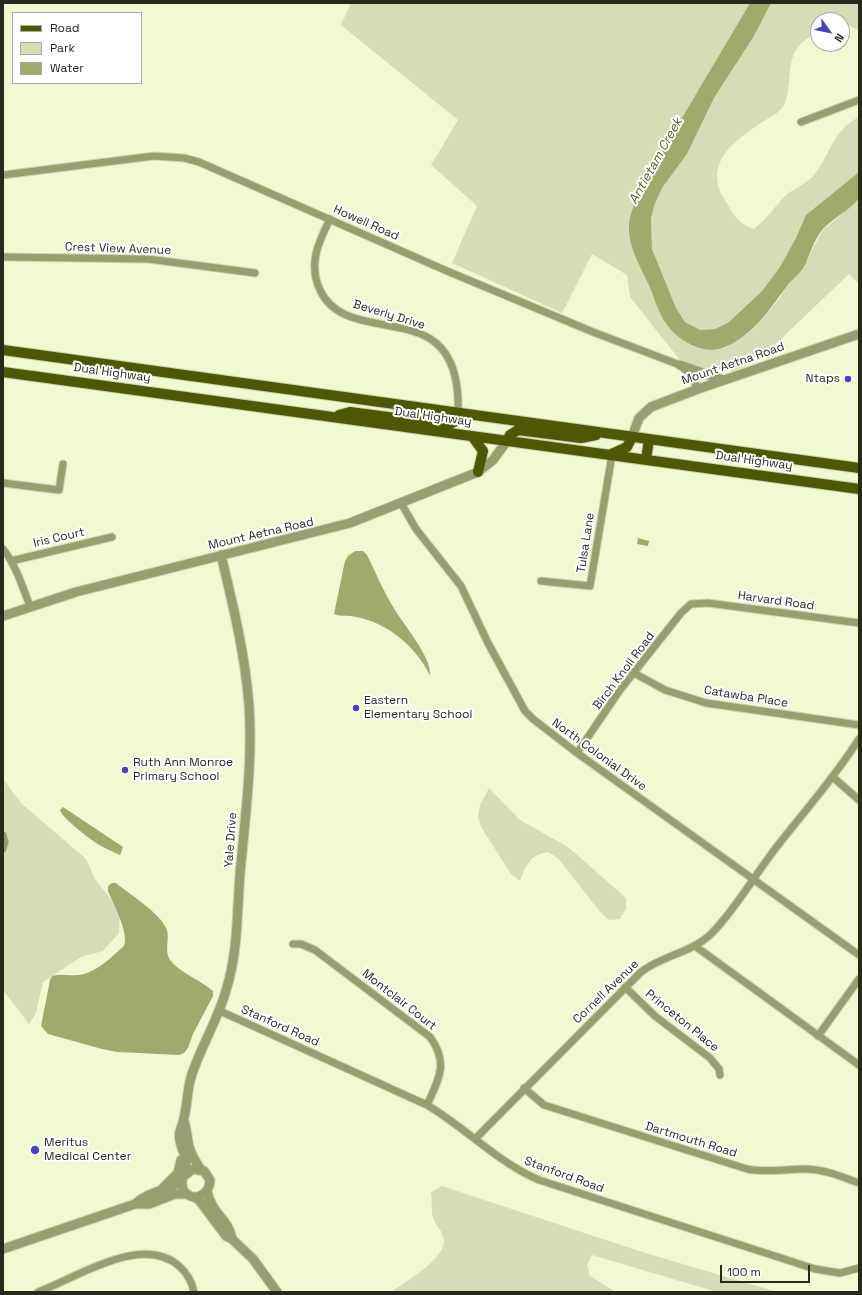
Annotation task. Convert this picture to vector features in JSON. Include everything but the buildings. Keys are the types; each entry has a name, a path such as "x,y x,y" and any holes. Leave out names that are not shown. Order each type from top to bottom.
{"main road":[{"name":"Dual Highway","path":"3,350 859,468"},
{"name":"Dual Highway","path":"3,372 859,489"},
{"path":"334,417 350,412 448,425 454,422 458,413"},
{"path":"506,441 510,435 518,430 581,438 606,433"},
{"path":"472,436 482,451 478,472"},
{"path":"611,455 627,447 632,437"},
{"path":"646,460 649,439"}],"street":[{"path":"801,122 859,100"},
{"name":"Howell Road","path":"3,175 129,158 170,156 184,158 214,167 447,271 552,315 680,365 691,375 698,389"},
{"name":"Beverly Drive","path":"330,219 318,245 314,263 317,283 327,300 345,314 355,318 408,330 434,342 447,356 452,367 458,396 458,413"},
{"name":"Crest View Avenue","path":"3,257 148,258 255,273"},
{"name":"Mount Aetna Road","path":"632,437 639,418 651,407 723,380 859,334"},
{"path":"680,365 723,380"},
{"name":"Mount Aetna Road","path":"3,616 30,606 84,590 221,555 321,532 402,503 478,472 493,460 506,441"},
{"name":"Tulsa Lane","path":"541,580 590,586 611,455"},
{"path":"3,483 59,490 63,464"},
{"name":"North Colonial Drive","path":"402,503 416,529 461,586 488,643 525,711 536,722 859,955"},
{"name":"Iris Court","path":"8,559 112,538"},
{"path":"3,549 30,606"},
{"name":"Yale Drive","path":"221,555 244,655 249,732 249,764 235,944 228,986 220,1011 192,1074 187,1089 184,1121 179,1130 182,1151 186,1160 183,1188 190,1195 199,1200 226,1236 232,1239 253,1259 277,1292"},
{"name":"Harvard Road","path":"691,604 708,603 859,623"},
{"name":"Birch Knoll Road","path":"577,753 620,690 681,613 691,604"},
{"name":"Catawba Place","path":"634,673 665,690 706,703 859,725"},
{"name":"Cornell Avenue","path":"475,1139 625,987 651,964 695,946 712,933 753,878 834,778 859,739"},
{"path":"834,778 859,800"},
{"path":"3,835 6,842 3,850"},
{"name":"Montclair Court","path":"293,944 301,944 315,950 430,1037 439,1052 441,1072 427,1105"},
{"path":"695,946 859,1065"},
{"path":"818,1036 859,979"},
{"name":"Princeton Place","path":"625,987 655,1016 710,1058 719,1069 720,1075"},
{"name":"Stanford Road","path":"220,1011 427,1105 458,1125 508,1165 524,1174 556,1186 815,1269 840,1274 859,1268"},
{"name":"Dartmouth Road","path":"524,1088 544,1105 747,1169 772,1172 806,1169 818,1170 859,1182"},
{"name":"Yale Drive","path":"184,1121 188,1131 189,1146 193,1158 210,1180 207,1191 211,1206 231,1231 232,1239"},
{"path":"135,1204 143,1197 161,1189 178,1173 182,1151"},
{"path":"161,1189 167,1190 193,1169 201,1170"},
{"path":"3,1249 135,1204 149,1204 175,1194 201,1196 207,1191"},
{"path":"38,1292 80,1272 142,1253 166,1256 174,1261 190,1278 194,1292"}],"green space":[{"path":"351,3 750,3 651,170 630,239 666,324 681,338 700,348 711,350 736,341 752,330 776,303 804,266 822,231 859,199 859,284 849,274 764,355 754,362 733,371 700,367 679,359 630,297 627,275 592,254 562,313 452,263 477,206 431,165 458,120 341,25"},
{"path":"771,3 859,3 859,31 850,26 850,12 810,12 810,37 796,49 793,56 786,101 783,107 775,115 761,123 738,140 723,156 717,176 719,188 734,214 748,227 754,229 786,195 808,181 814,175 837,136 843,129 859,117 859,172 806,215 797,238 780,267 762,291 729,322 715,329 700,330 685,322 676,308 652,249 651,219 654,206 662,188 687,154 714,98 754,36"},
{"path":"3,779 21,803 86,859 95,879 120,911 119,933 103,951 81,957 43,982 36,1013 29,1024 3,990"},
{"path":"489,788 520,820 568,847 626,898 626,909 620,919 609,920 600,912 558,858 548,852 542,853 533,858 524,870 520,881 511,874 481,827 478,816 480,805"},
{"path":"442,1186 639,1251 777,1292 717,1292 592,1255 587,1265 590,1276 616,1292 391,1292 424,1269 439,1254 443,1246 443,1236 433,1217 431,1192"}],"water":[{"name":"Antietam Creek","path":"750,3 771,3 754,36 714,98 687,154 662,188 654,206 651,219 652,249 676,308 685,322 700,330 715,329 729,322 762,291 780,267 796,238 806,215 859,172 859,199 822,230 814,243 803,268 789,283 759,322 733,343 715,350 699,348 684,341 667,325 632,248 629,226 631,213 637,197 651,170"},
{"path":"638,538 649,541 648,546 637,544"},
{"path":"355,551 363,551 367,555 391,603 427,660 430,675 417,655 408,645 390,630 368,620 353,616 334,614 345,561 348,556"},
{"path":"63,807 123,847 120,855 99,845 78,830 60,810"},
{"path":"112,883 116,883 144,904 163,922 168,936 167,949 171,961 179,969 213,991 213,996 193,1034 188,1048 184,1053 179,1055 117,1052 48,1034 41,1026 52,976 77,975 91,972 124,946 125,940 123,927 108,891 108,886"}],"place":[{"name":"Ntaps","path":"848,379"},
{"name":"Eastern Elementary School","path":"356,708"},
{"name":"Ruth Ann Monroe Primary School","path":"125,770"},
{"name":"Meritus Medical Center","path":"35,1150"}]}
